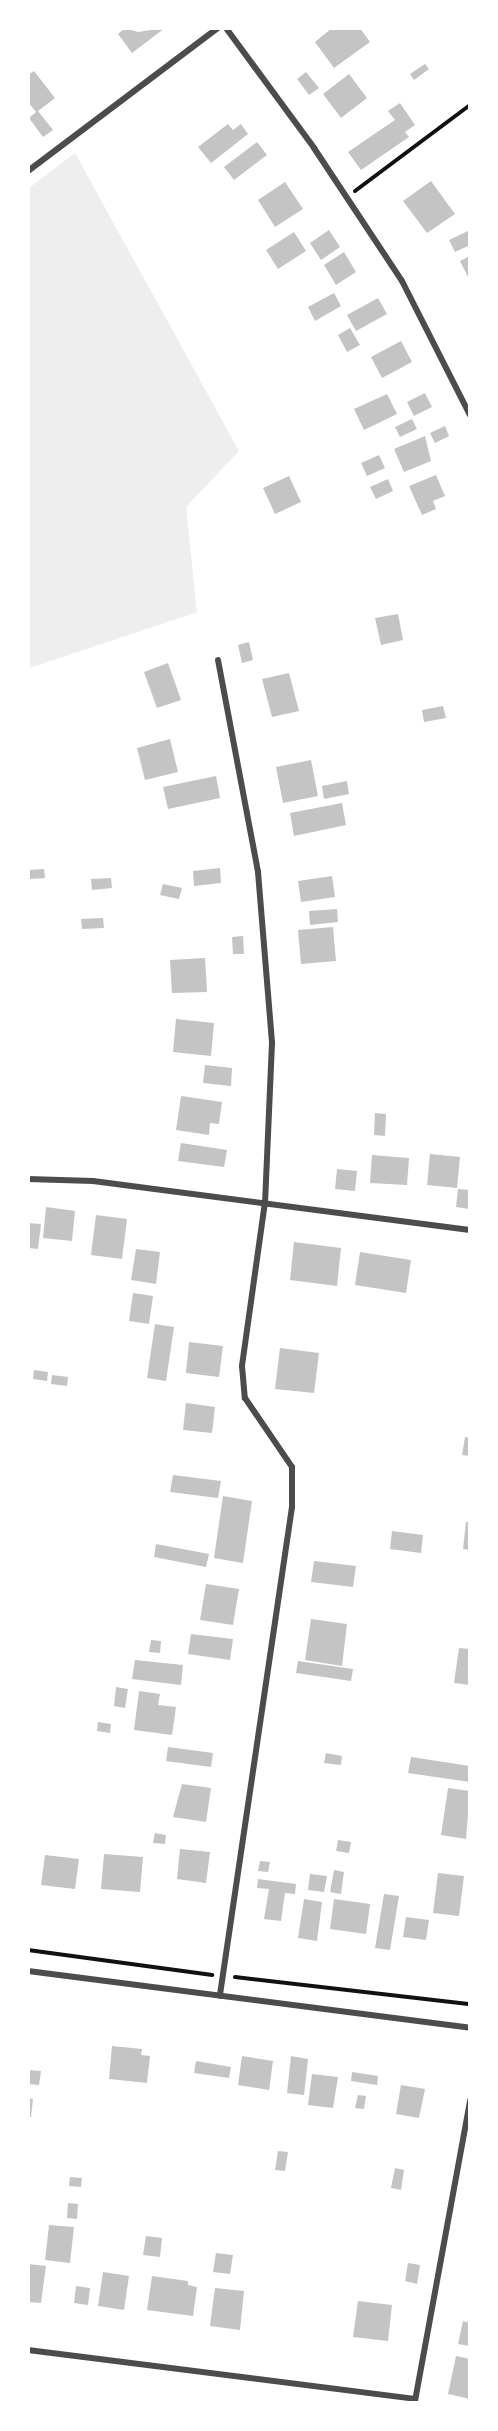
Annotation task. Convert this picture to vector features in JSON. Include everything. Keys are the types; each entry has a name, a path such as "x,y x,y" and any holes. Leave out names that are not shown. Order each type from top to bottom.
{"street":[{"path":"28,171 218,28"},
{"path":"226,28 346,197 402,281 470,415"},
{"path":"218,660 259,883 272,1043 265,1202 242,1366 245,1398 292,1467 292,1507 220,1996"},
{"path":"28,1179 93,1181 470,1230"},
{"path":"28,1971 470,2028"},
{"path":"28,2350 415,2401 470,2100"}],"path":[{"path":"346,197 470,105"},
{"path":"28,1950 222,1976 470,2004"}],"shaded area":[{"path":"75,153 239,451 186,507 197,612 29,668 29,188"}],"building":[{"path":"125,28 138,32 165,28 132,53 118,34"},
{"path":"332,28 360,28 370,42 334,68 315,42"},
{"path":"425,64 429,69 414,80 410,74"},
{"path":"34,71 55,98 38,111 53,130 43,137 29,118 36,112 28,102 28,75"},
{"path":"306,72 319,88 309,95 297,79"},
{"path":"349,74 367,98 341,118 323,94"},
{"path":"400,103 415,125 405,132 409,137 361,170 348,152 395,120 388,111"},
{"path":"228,124 233,130 241,124 248,134 211,163 198,147"},
{"path":"257,142 267,155 234,180 224,167"},
{"path":"431,181 455,214 427,233 403,201"},
{"path":"285,182 303,209 275,227 258,200"},
{"path":"329,230 340,247 321,260 310,243"},
{"path":"470,230 470,245 455,252 449,240"},
{"path":"294,232 306,251 278,269 266,250"},
{"path":"344,252 356,272 336,285 324,265"},
{"path":"470,256 470,281 460,261"},
{"path":"334,293 341,306 315,321 308,307"},
{"path":"378,298 387,314 356,331 347,315"},
{"path":"350,328 360,345 347,352 338,335"},
{"path":"401,341 412,362 382,378 371,357"},
{"path":"425,393 432,407 414,416 407,402"},
{"path":"387,394 397,414 364,430 354,409"},
{"path":"412,419 417,429 400,437 395,427"},
{"path":"445,426 449,436 435,443 430,433"},
{"path":"425,436 431,461 404,472 394,449"},
{"path":"379,455 385,468 367,476 361,463"},
{"path":"436,475 445,496 433,501 436,509 422,515 409,486"},
{"path":"289,476 301,502 275,514 263,488"},
{"path":"388,479 393,491 376,499 370,487"},
{"path":"398,614 403,640 381,645 375,618"},
{"path":"249,642 253,660 242,663 238,645"},
{"path":"168,663 181,700 157,708 144,672"},
{"path":"289,673 299,711 272,717 262,679"},
{"path":"443,706 446,718 424,722 422,710"},
{"path":"170,739 178,772 145,780 137,748"},
{"path":"311,760 318,796 283,803 276,767"},
{"path":"216,776 220,798 168,809 163,787"},
{"path":"347,781 349,794 324,799 322,786"},
{"path":"342,803 346,825 294,836 290,813"},
{"path":"220,868 221,883 194,886 193,871"},
{"path":"44,869 45,878 30,879 29,870"},
{"path":"332,876 335,897 301,902 298,881"},
{"path":"111,878 112,888 92,890 91,879"},
{"path":"163,884 182,888 179,899 160,895"},
{"path":"337,909 338,922 310,925 309,911"},
{"path":"103,918 104,928 82,929 81,919"},
{"path":"333,927 336,961 301,964 298,930"},
{"path":"243,936 244,954 233,954 232,937"},
{"path":"205,958 207,992 172,993 170,960"},
{"path":"176,1019 214,1023 211,1056 173,1052"},
{"path":"205,1065 232,1068 231,1086 203,1083"},
{"path":"181,1096 222,1102 219,1124 210,1123 209,1135 176,1130"},
{"path":"375,1113 386,1114 385,1136 374,1135"},
{"path":"181,1143 227,1150 224,1167 178,1161"},
{"path":"430,1154 460,1157 457,1188 427,1185"},
{"path":"372,1155 409,1158 407,1185 370,1183"},
{"path":"337,1169 357,1171 355,1191 335,1189"},
{"path":"458,1189 470,1190 469,1209 456,1207"},
{"path":"46,1207 75,1211 72,1241 43,1238"},
{"path":"96,1215 127,1219 122,1259 91,1255"},
{"path":"28,1223 41,1224 38,1249 28,1248"},
{"path":"294,1242 341,1248 337,1286 290,1280"},
{"path":"136,1249 160,1252 156,1284 131,1280"},
{"path":"360,1252 411,1260 406,1293 355,1285"},
{"path":"133,1293 153,1296 149,1324 129,1321"},
{"path":"155,1324 174,1327 166,1381 147,1378"},
{"path":"189,1342 223,1346 219,1377 186,1373"},
{"path":"280,1348 319,1353 314,1393 275,1389"},
{"path":"34,1370 48,1372 47,1381 33,1379"},
{"path":"52,1375 68,1377 67,1386 51,1384"},
{"path":"186,1403 215,1407 212,1433 183,1430"},
{"path":"465,1437 470,1438 470,1456 462,1455"},
{"path":"173,1475 221,1481 218,1498 170,1492"},
{"path":"223,1496 252,1501 243,1563 214,1558"},
{"path":"466,1522 470,1522 470,1550 463,1549"},
{"path":"392,1531 423,1535 421,1553 390,1549"},
{"path":"156,1544 209,1554 206,1567 154,1557"},
{"path":"314,1561 356,1566 353,1587 311,1582"},
{"path":"206,1584 239,1589 233,1625 200,1620"},
{"path":"311,1619 347,1624 342,1666 305,1660"},
{"path":"191,1634 233,1639 230,1660 188,1654"},
{"path":"151,1640 161,1641 160,1653 149,1652"},
{"path":"459,1648 470,1649 470,1685 454,1683"},
{"path":"135,1660 183,1665 181,1685 132,1679"},
{"path":"298,1661 353,1669 351,1681 296,1673"},
{"path":"116,1687 128,1689 125,1708 114,1706"},
{"path":"139,1691 160,1694 158,1705 176,1707 172,1735 134,1730"},
{"path":"98,1722 111,1724 110,1733 97,1731"},
{"path":"168,1747 213,1753 211,1767 166,1761"},
{"path":"326,1753 342,1756 341,1765 324,1763"},
{"path":"411,1757 470,1766 470,1782 408,1773"},
{"path":"182,1784 211,1788 206,1822 173,1817"},
{"path":"448,1788 470,1791 466,1839 441,1835"},
{"path":"155,1833 166,1835 165,1844 153,1843"},
{"path":"338,1840 351,1842 349,1853 336,1851"},
{"path":"180,1849 210,1852 206,1883 177,1879"},
{"path":"104,1854 143,1857 140,1892 101,1889"},
{"path":"45,1855 79,1859 75,1889 41,1885"},
{"path":"260,1861 270,1862 268,1872 258,1871"},
{"path":"334,1870 344,1872 341,1894 330,1892"},
{"path":"438,1873 464,1876 459,1916 433,1913"},
{"path":"310,1874 327,1876 324,1892 308,1890"},
{"path":"258,1879 296,1884 295,1894 285,1893 281,1921 264,1919 269,1889 257,1888"},
{"path":"384,1894 399,1896 390,1950 375,1948"},
{"path":"304,1899 322,1902 317,1941 298,1938"},
{"path":"334,1899 370,1904 366,1934 330,1929"},
{"path":"406,1917 429,1920 426,1940 403,1937"},
{"path":"112,2046 142,2049 141,2055 150,2056 147,2083 109,2079"},
{"path":"242,2056 273,2061 269,2090 238,2085"},
{"path":"291,2056 308,2059 304,2095 287,2093"},
{"path":"196,2061 231,2067 229,2078 194,2073"},
{"path":"28,2070 41,2071 39,2085 28,2084"},
{"path":"352,2072 378,2076 377,2085 351,2081"},
{"path":"312,2074 338,2077 333,2108 308,2105"},
{"path":"401,2085 425,2089 419,2118 396,2114"},
{"path":"358,2095 366,2096 364,2109 355,2108"},
{"path":"28,2098 33,2099 31,2117 28,2117"},
{"path":"278,2151 288,2152 285,2171 275,2170"},
{"path":"395,2168 404,2170 401,2190 391,2188"},
{"path":"70,2177 82,2178 81,2187 69,2186"},
{"path":"68,2203 78,2204 77,2219 67,2218"},
{"path":"49,2225 74,2227 70,2263 45,2260"},
{"path":"146,2236 162,2238 160,2257 143,2255"},
{"path":"216,2253 233,2255 230,2274 213,2272"},
{"path":"408,2263 420,2265 417,2284 405,2281"},
{"path":"28,2264 46,2266 41,2303 28,2302"},
{"path":"103,2272 129,2276 124,2310 98,2306"},
{"path":"152,2276 188,2281 188,2285 197,2287 193,2316 147,2310"},
{"path":"76,2286 90,2288 88,2305 74,2303"},
{"path":"215,2288 244,2291 240,2330 210,2326"},
{"path":"358,2301 392,2305 388,2341 353,2337"},
{"path":"463,2321 470,2323 470,2346 458,2344"},
{"path":"456,2356 470,2359 470,2399 448,2394"}]}
